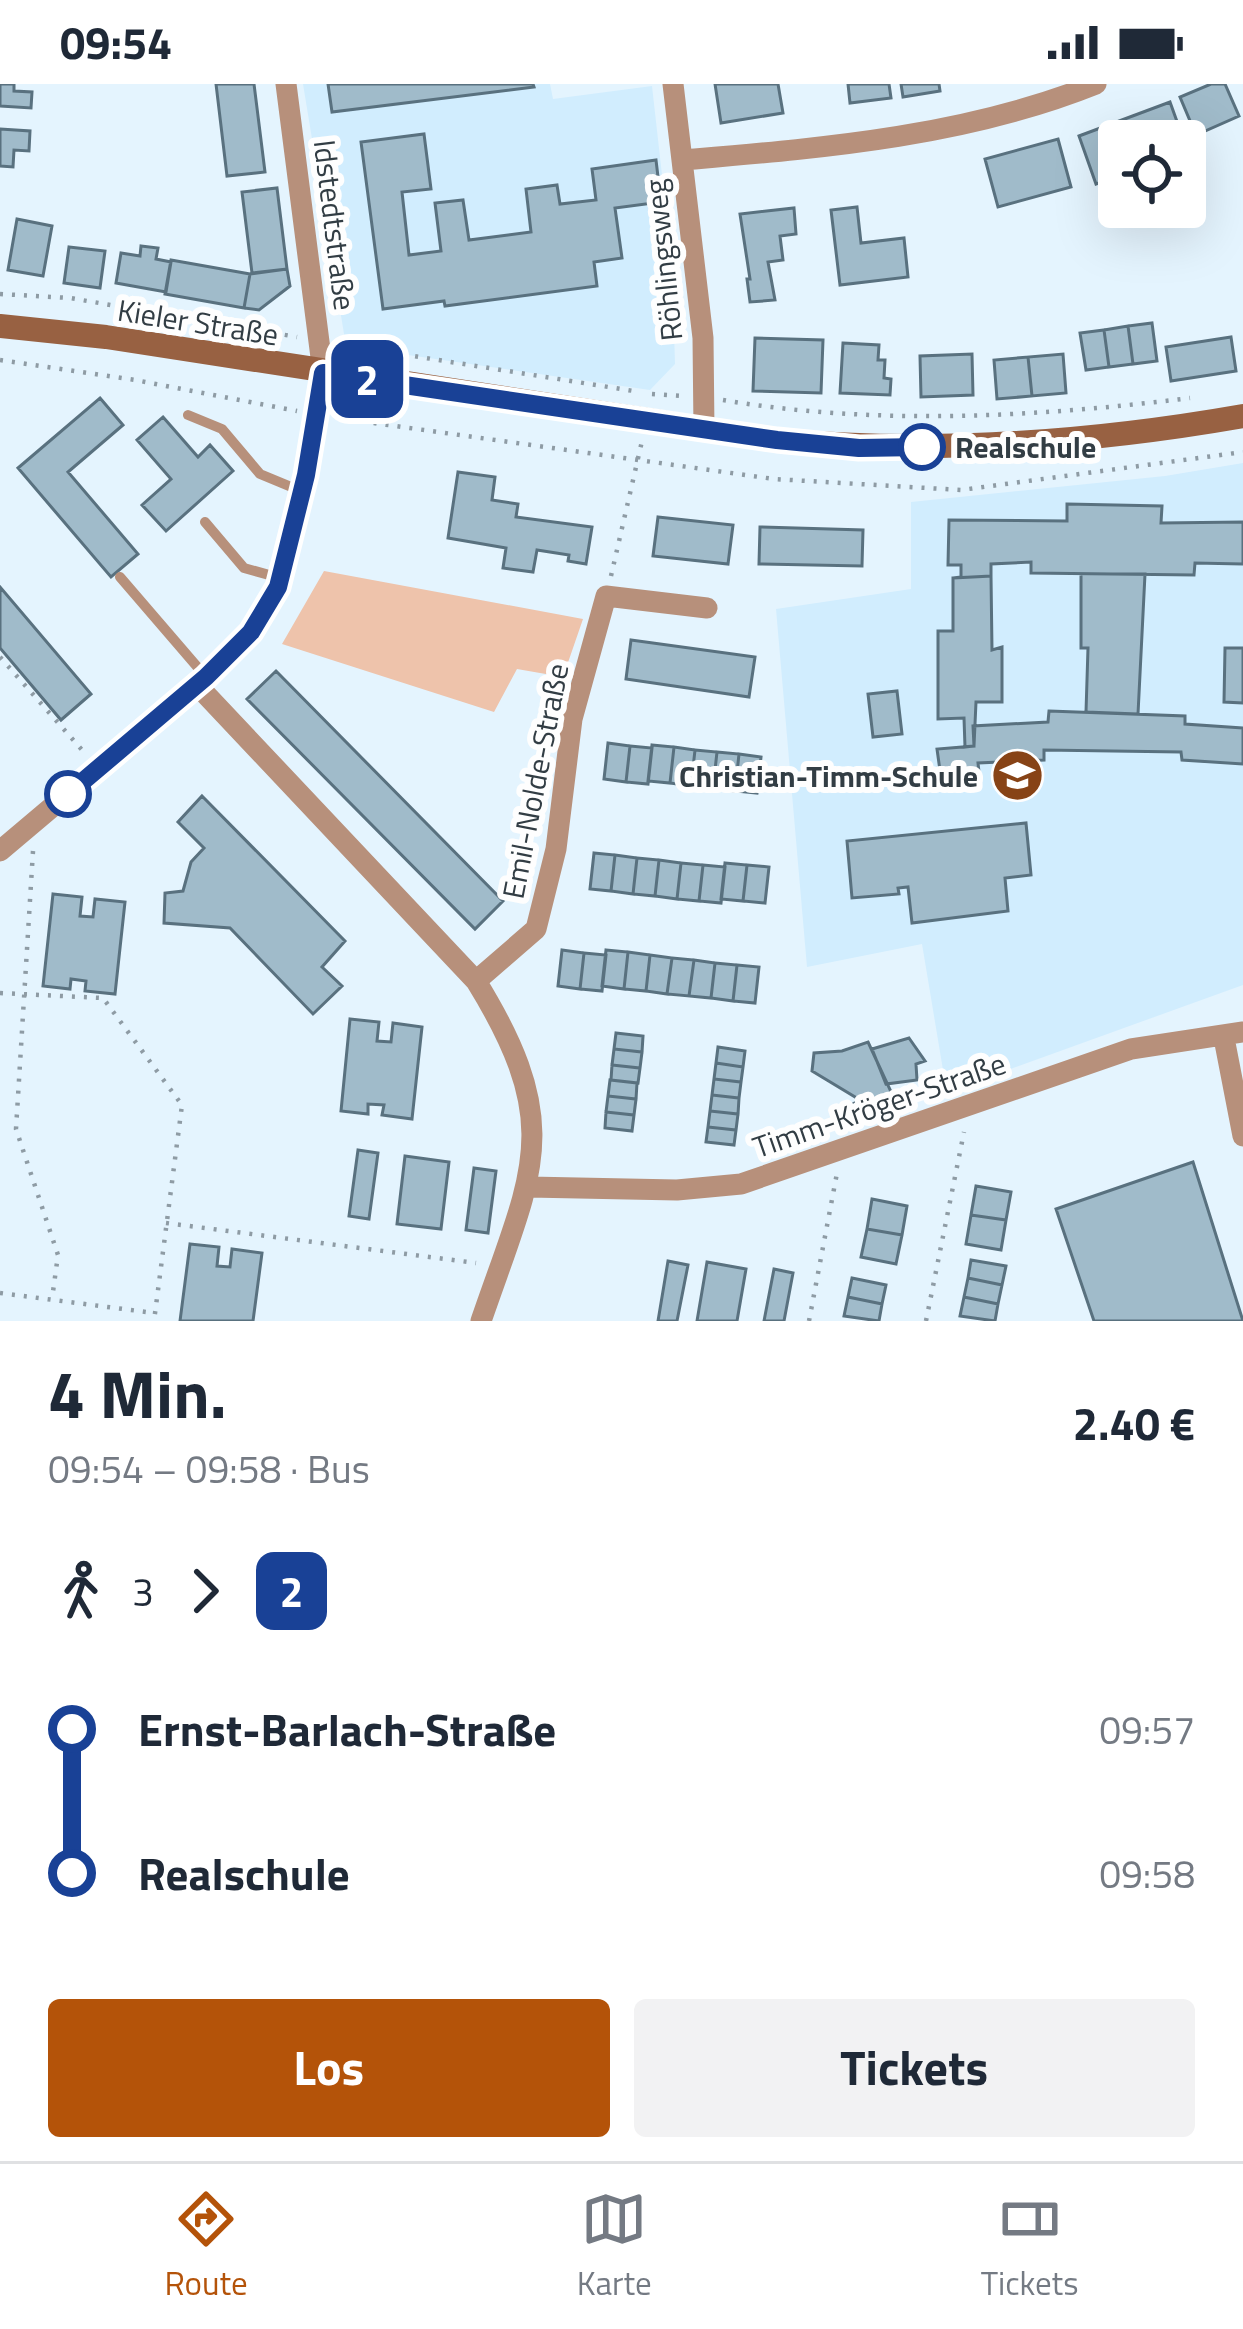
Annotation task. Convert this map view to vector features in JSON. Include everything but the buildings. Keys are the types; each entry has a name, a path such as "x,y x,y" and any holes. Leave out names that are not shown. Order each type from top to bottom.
{"main road":[{"name":"Kieler Straße","path":"0,326 106,337 704,430 859,448 1149,433 1243,416"}],"street":[{"name":"Idstedtstraße","path":"0,851 202,681 251,632 280,578 302,491 323,373 286,84"},
{"name":"Röhlingsweg","path":"673,84 705,397 704,430"},
{"path":"683,160 843,146 947,127 1096,84"},
{"path":"607,596 706,608"},
{"name":"Emil-Nolde-Straße","path":"476,981 536,929 556,849 572,719 607,596"},
{"path":"202,681 476,981 501,1021 521,1068 535,1129 529,1187 481,1321"},
{"path":"1234,1035 1243,1136"},
{"name":"Timm-Kröger-Straße","path":"529,1187 677,1190 741,1184 1131,1049 1234,1035"}],"lane":[{"path":"188,415 222,429 260,474 302,491"},
{"path":"206,522 244,568 280,578"},
{"path":"120,577 202,681"}],"path":[{"path":"0,294 70,298 653,394 780,410 967,416 1193,398"},
{"path":"607,596 653,394"},
{"path":"0,656 75,744 100,766"},
{"path":"35,821 16,1129 58,1255 52,1299"},
{"path":"0,993 103,998 182,1106 154,1317 0,1293"},
{"path":"926,1321 969,1106"},
{"path":"809,1321 842,1150"},
{"path":"166,1222 500,1266"}],"shaded area":[{"path":"303,84 550,84 553,99 652,86 672,264 675,364 650,390 346,346"},
{"name":"Christian-Timm-Schule","path":"1243,463 1243,985 946,1088 922,944 807,967 776,609 911,589 911,502 1165,476"},
{"path":"324,571 583,619 563,677 517,669 494,712 282,644"}],"bus line":[{"name":"2","path":"68,794 206,677 251,632 278,587 306,475 323,373 777,440 859,448 922,447"}],"place":[{"name":"Realschule","path":"922,447"},
{"name":"Christian-Timm-Schule","path":"1017,776"}]}
